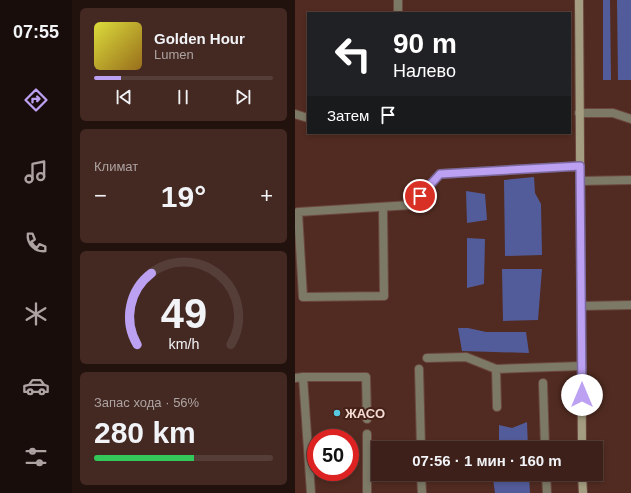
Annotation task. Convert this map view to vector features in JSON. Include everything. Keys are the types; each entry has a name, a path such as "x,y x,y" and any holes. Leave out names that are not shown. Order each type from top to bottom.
{"main road":[{"path":"579,0 582,441"},
{"path":"582,481 583,493"}],"lane":[{"path":"398,0 398,12"},
{"path":"579,113 613,114 631,120"},
{"path":"295,114 307,118"},
{"path":"383,208 384,296 303,297 298,212 383,208 411,205 440,174 580,166"},
{"path":"580,181 628,180"},
{"path":"581,306 629,305"},
{"path":"427,358 466,358 496,369 582,366"},
{"path":"419,369 421,441"},
{"path":"496,369 497,407"},
{"path":"311,493 299,377 366,377 367,419"},
{"path":"543,383 545,441"},
{"path":"367,434 367,493"},
{"path":"421,481 422,493"},
{"path":"546,481 547,493"}],"shaded area":[{"path":"603,0 610,0 611,80 603,80"},
{"path":"617,0 631,0 631,80 618,80"},
{"path":"534,177 535,193 541,204 542,255 505,256 504,180"},
{"path":"466,191 485,194 487,220 467,223"},
{"path":"467,238 485,239 484,284 467,288"},
{"path":"502,269 542,269 538,320 503,321"},
{"path":"458,328 468,328 486,332 526,332 529,353 462,351"},
{"path":"527,422 528,441 499,441 499,425 512,428"},
{"path":"493,481 529,481 530,493 495,493"}],"place":[{"name":"ЖАСО","path":"337,413"}],"route":[{"path":"420,196 440,174 580,166 582,395"}]}
